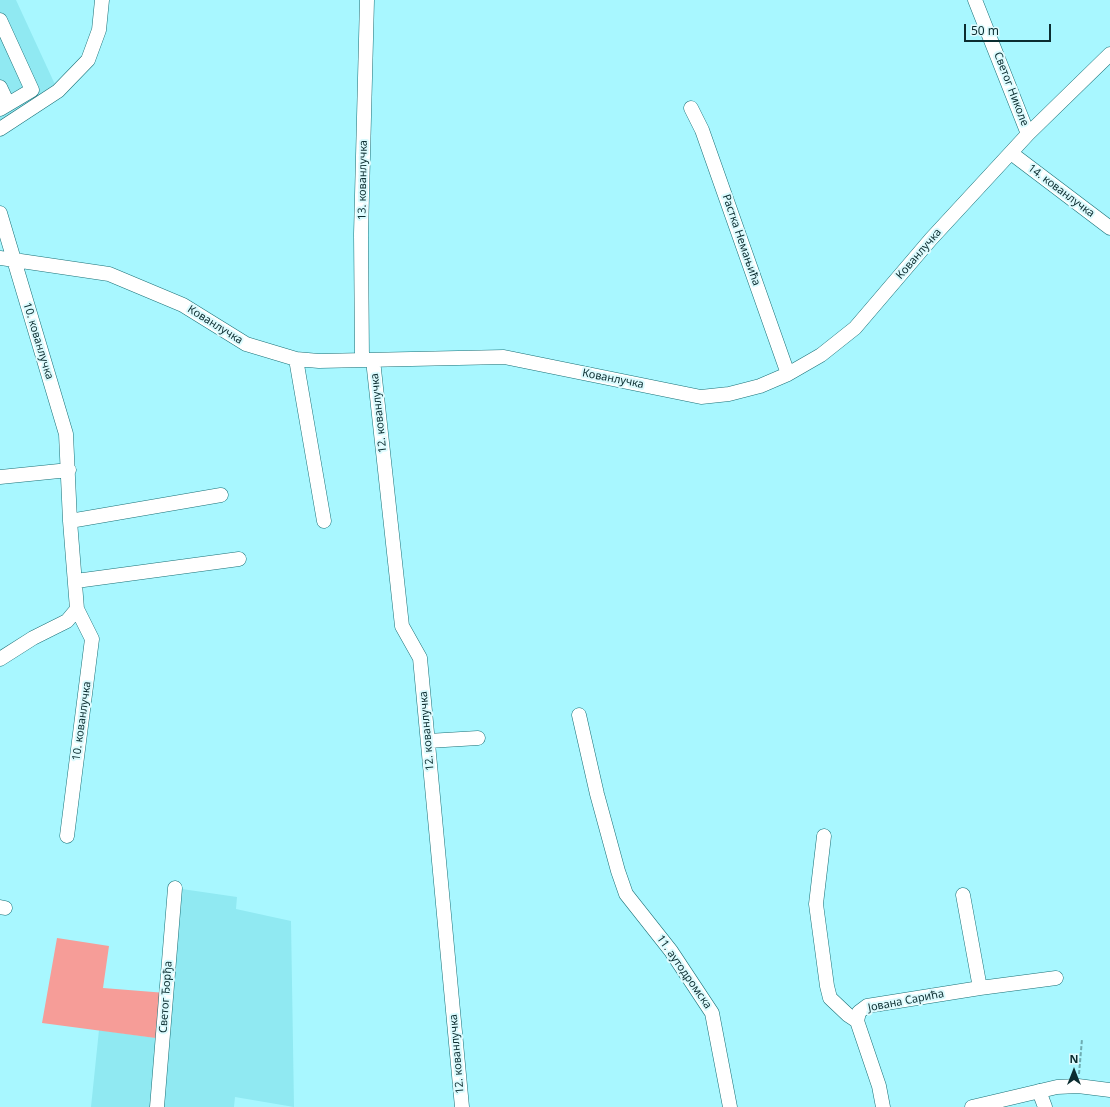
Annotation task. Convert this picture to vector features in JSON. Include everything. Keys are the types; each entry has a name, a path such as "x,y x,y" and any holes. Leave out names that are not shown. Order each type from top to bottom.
{"street":[{"path":"0,129 58,91 88,60 100,30 102,0"},
{"name":"13. кованлучка","path":"367,0 361,234 367,360"},
{"name":"Светог Николе","path":"975,0 1028,134"},
{"path":"0,20 32,90 4,106 0,87"},
{"name":"Кованлучка","path":"6,258 109,274 183,305 246,344 296,359 319,361 504,357 701,397 729,394 760,386 788,374 821,355 855,328 931,238 1028,134 1110,54"},
{"name":"Растка Немањића","path":"691,108 702,130 788,374"},
{"name":"14. кованлучка","path":"1011,153 1110,228"},
{"name":"10. кованлучка","path":"0,213 6,258 62,418 66,434 70,522 76,581 77,609 92,639 67,836"},
{"path":"296,359 324,521"},
{"name":"12. кованлучка","path":"367,360 402,626 420,658 462,1107"},
{"path":"0,477 68,470"},
{"path":"70,522 221,495"},
{"path":"76,581 239,559"},
{"path":"0,659 33,638 67,621 77,609"},
{"name":"11. аутодромска","path":"579,715 597,794 618,871 626,894 671,951 712,1013 730,1107"},
{"path":"428,741 478,738"},
{"path":"824,836 816,904 827,986 830,998 848,1015 857,1021"},
{"name":"Светог Ђорђа","path":"158,1107 175,888"},
{"path":"963,895 980,988"},
{"name":"Јована Сарића","path":"883,1107 879,1086 857,1021 859,1012 867,1006 980,988 1056,978"},
{"path":"972,1107 1039,1091 1078,1086 1110,1091"},
{"path":"1039,1091 1045,1107"}],"path":[{"path":"1078,1086 1082,1039"}],"shaded area":[{"path":"0,0 16,0 58,91 0,129"},
{"path":"175,888 237,897 236,909 291,921 294,1107 235,1097 234,1107 91,1107 99,1030 163,1039"},
{"path":"57,938 109,946 103,988 166,993 163,1039 42,1023"}]}
